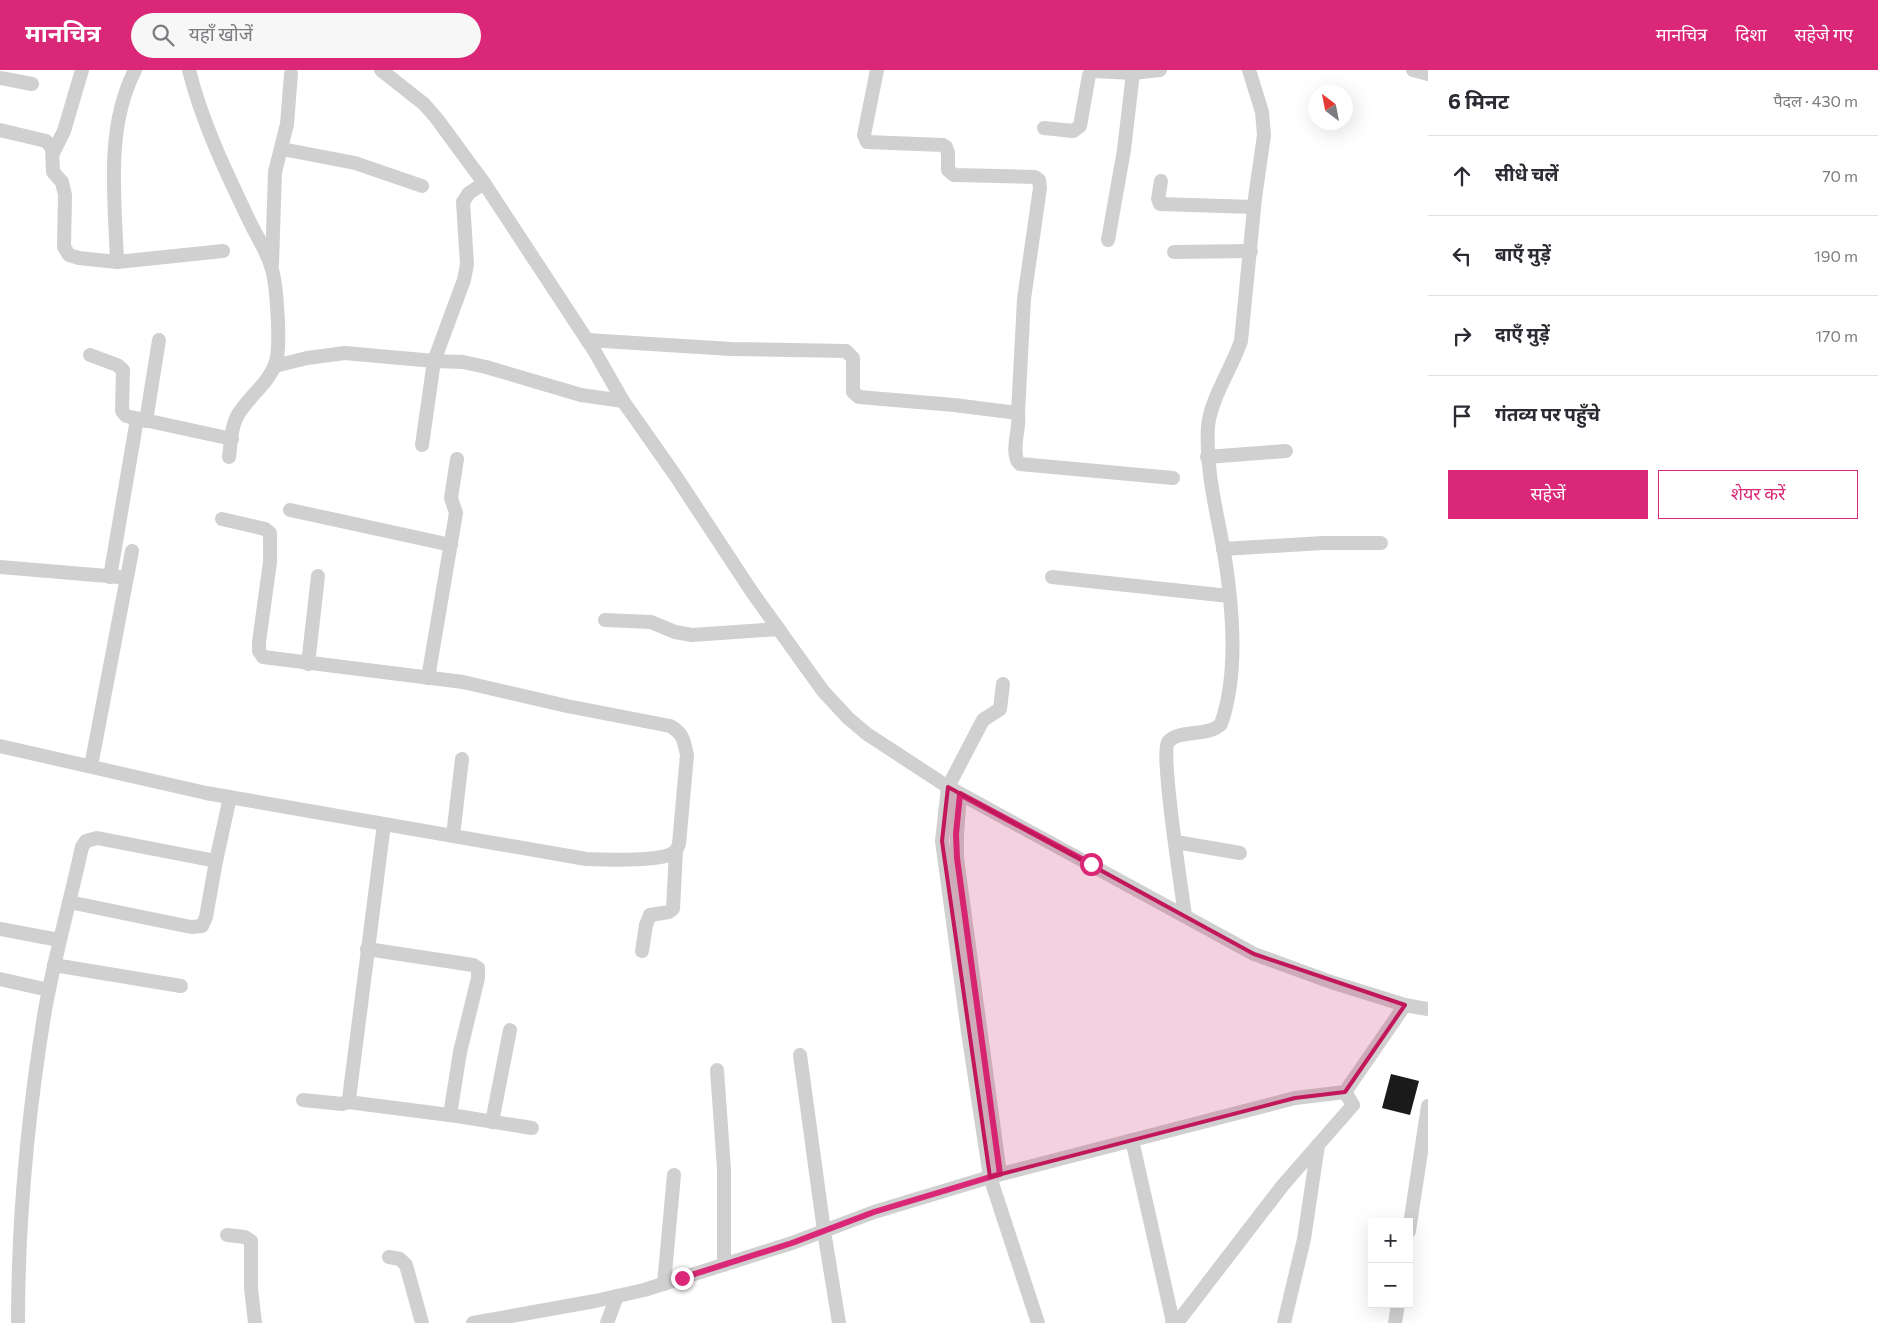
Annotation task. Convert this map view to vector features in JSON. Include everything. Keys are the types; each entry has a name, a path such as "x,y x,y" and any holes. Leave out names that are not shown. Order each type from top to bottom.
{"street":[{"path":"53,153 64,131 82,70"},
{"path":"117,262 114,153 125,95 135,70"},
{"path":"190,70 209,134 272,268"},
{"path":"381,70 424,104 484,183 587,340 623,401 823,692 848,718 867,734 954,791 1254,954 1331,982 1405,1005 1428,1009"},
{"path":"877,70 864,135 867,142 943,145 948,152 948,170 954,176 1035,177 1040,182 1024,299 1016,457 1020,464 1173,478"},
{"path":"1044,128 1073,131 1080,126 1090,73 1098,71 1133,73 1160,70"},
{"path":"1185,915 1165,754 1166,745 1175,737 1215,729 1221,724 1233,670 1229,596 1207,457 1212,408 1235,359 1241,341 1254,207 1264,135 1264,124 1249,70"},
{"path":"1413,70 1428,74"},
{"path":"1108,240 1124,150 1133,73"},
{"path":"230,457 234,425 239,414 268,379 275,366 278,345 275,286 272,268 275,172 287,124 291,74"},
{"path":"0,78 32,84"},
{"path":"0,130 46,141 52,148 53,172 62,182 65,195 64,237 65,251 68,255 117,262 223,251"},
{"path":"282,149 355,163 422,186"},
{"path":"1161,181 1158,199 1160,204 1254,207"},
{"path":"422,445 434,361 464,280 467,264 463,202 469,193 484,183"},
{"path":"1174,252 1251,251"},
{"path":"110,576 160,340"},
{"path":"587,340 731,349 846,351 853,358 852,386 853,392 859,397 954,404 1018,413"},
{"path":"275,366 307,358 345,353 463,362 581,395 623,401"},
{"path":"90,355 121,368 124,376 122,411 126,416 232,439"},
{"path":"1207,457 1286,451"},
{"path":"428,678 456,513 451,498 457,460"},
{"path":"290,510 451,545"},
{"path":"222,519 264,529 270,533 270,562 259,642 260,655 270,659 463,682 567,706 657,723 680,731 687,755 679,844 676,851 673,910 650,915 646,925 642,951"},
{"path":"1223,549 1323,543 1381,543"},
{"path":"91,766 132,551"},
{"path":"0,567 126,578"},
{"path":"308,664 318,576"},
{"path":"1052,577 1229,596"},
{"path":"605,620 651,622 674,632 692,635 779,629"},
{"path":"1002,684 1000,709 983,720 954,791 942,841 968,985 995,1175 1038,1323"},
{"path":"0,746 230,797 586,859 605,860 660,857 670,855 676,851"},
{"path":"453,836 462,759"},
{"path":"68,902 130,916 198,928 205,923 230,797"},
{"path":"348,1102 384,824"},
{"path":"18,1323 23,1194 32,1097 59,940 82,848 86,840 97,838 216,860"},
{"path":"1176,842 1240,853"},
{"path":"0,929 59,940"},
{"path":"367,950 473,965 478,968 478,978 460,1052 450,1115"},
{"path":"54,965 181,986"},
{"path":"0,979 49,990"},
{"path":"473,1323 618,1296 664,1284 792,1243 874,1212 995,1175 1295,1098 1345,1092 1405,1005"},
{"path":"492,1122 510,1030"},
{"path":"800,1055 824,1231 839,1323"},
{"path":"717,1070 724,1169 724,1265"},
{"path":"1178,1322 1283,1185 1353,1105 1345,1092"},
{"path":"303,1100 342,1104 348,1102 532,1128"},
{"path":"1411,1218 1428,1106"},
{"path":"1132,1140 1178,1322"},
{"path":"1284,1323 1304,1239 1318,1144"},
{"path":"664,1284 674,1175"},
{"path":"227,1234 245,1236 251,1241 251,1288 255,1323"},
{"path":"389,1257 400,1259 406,1265 422,1323"},
{"path":"607,1323 618,1296"},
{"path":"1395,1323 1397,1308"}],"highlighted area":[{"path":"948,787 1254,954 1405,1005 1345,1092 1295,1098 990,1177 942,841"}],"building":[{"path":"1391,1074 1419,1081 1410,1115 1382,1108"}],"route":[{"path":"682,1278 792,1243 874,1212 1000,1174 957,858 956,834 960,794 1091,864"}]}
